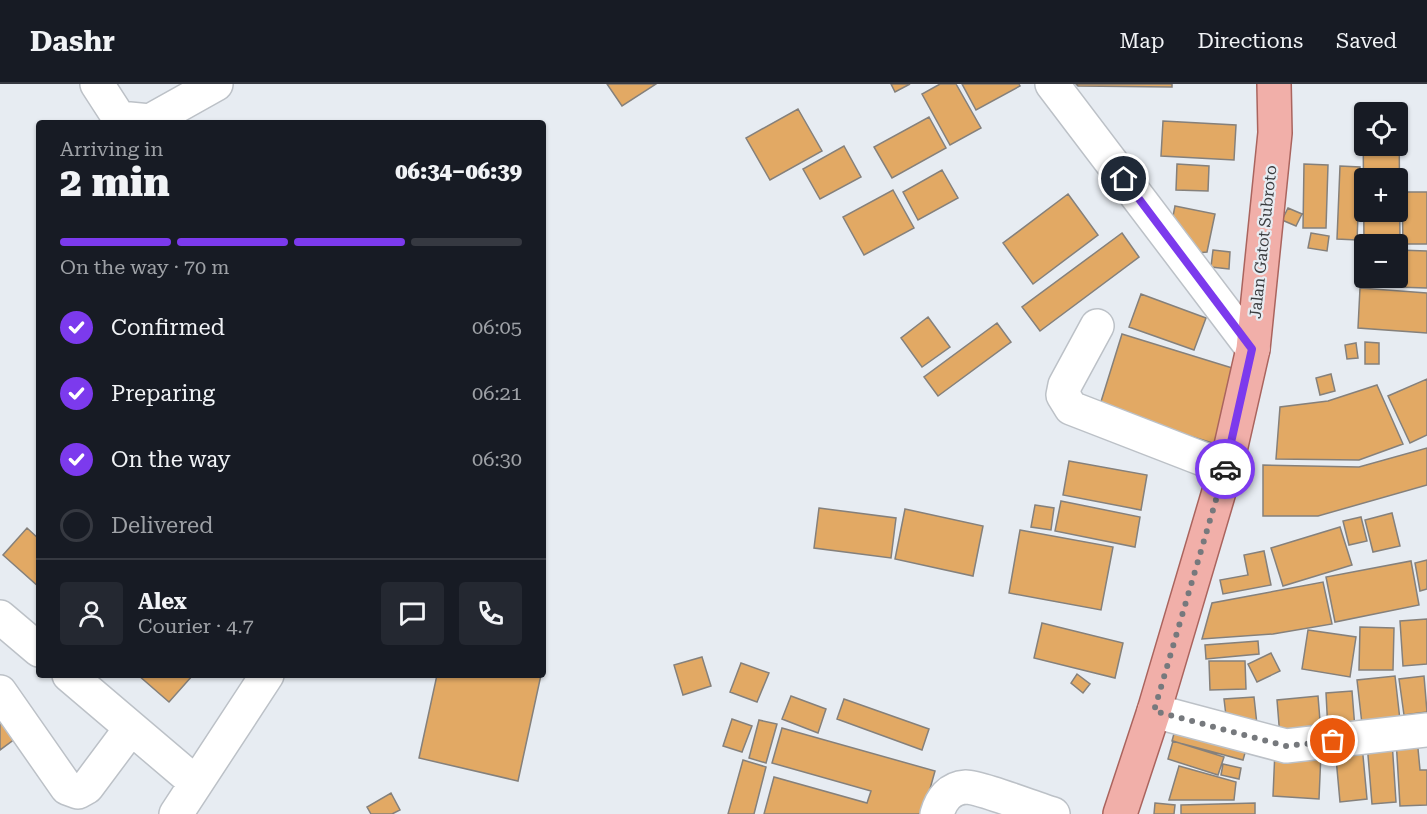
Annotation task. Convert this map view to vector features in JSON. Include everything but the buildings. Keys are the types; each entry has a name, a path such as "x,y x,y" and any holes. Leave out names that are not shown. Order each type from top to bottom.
{"main road":[{"name":"Jalan Gatot Subroto","path":"1120,814 1154,711 1226,468 1252,349 1275,133 1269,86"}],"street":[{"path":"97,84 119,118 140,120"},
{"path":"152,120 216,84"},
{"path":"1052,84 1252,349"},
{"path":"1097,326 1065,385 1063,395 1071,408 1226,468"},
{"path":"0,617 36,647"},
{"path":"73,678 196,783"},
{"path":"176,814 265,678"},
{"path":"0,692 67,788 78,792 87,787 131,728"},
{"path":"1154,711 1286,746 1427,730"},
{"path":"937,814 940,802 950,792 967,787 1053,814"}],"way so far":[{"path":"1225,469 1154,711 1286,746 1333,741"}],"route":[{"path":"1124,179 1252,349 1225,469"}]}
